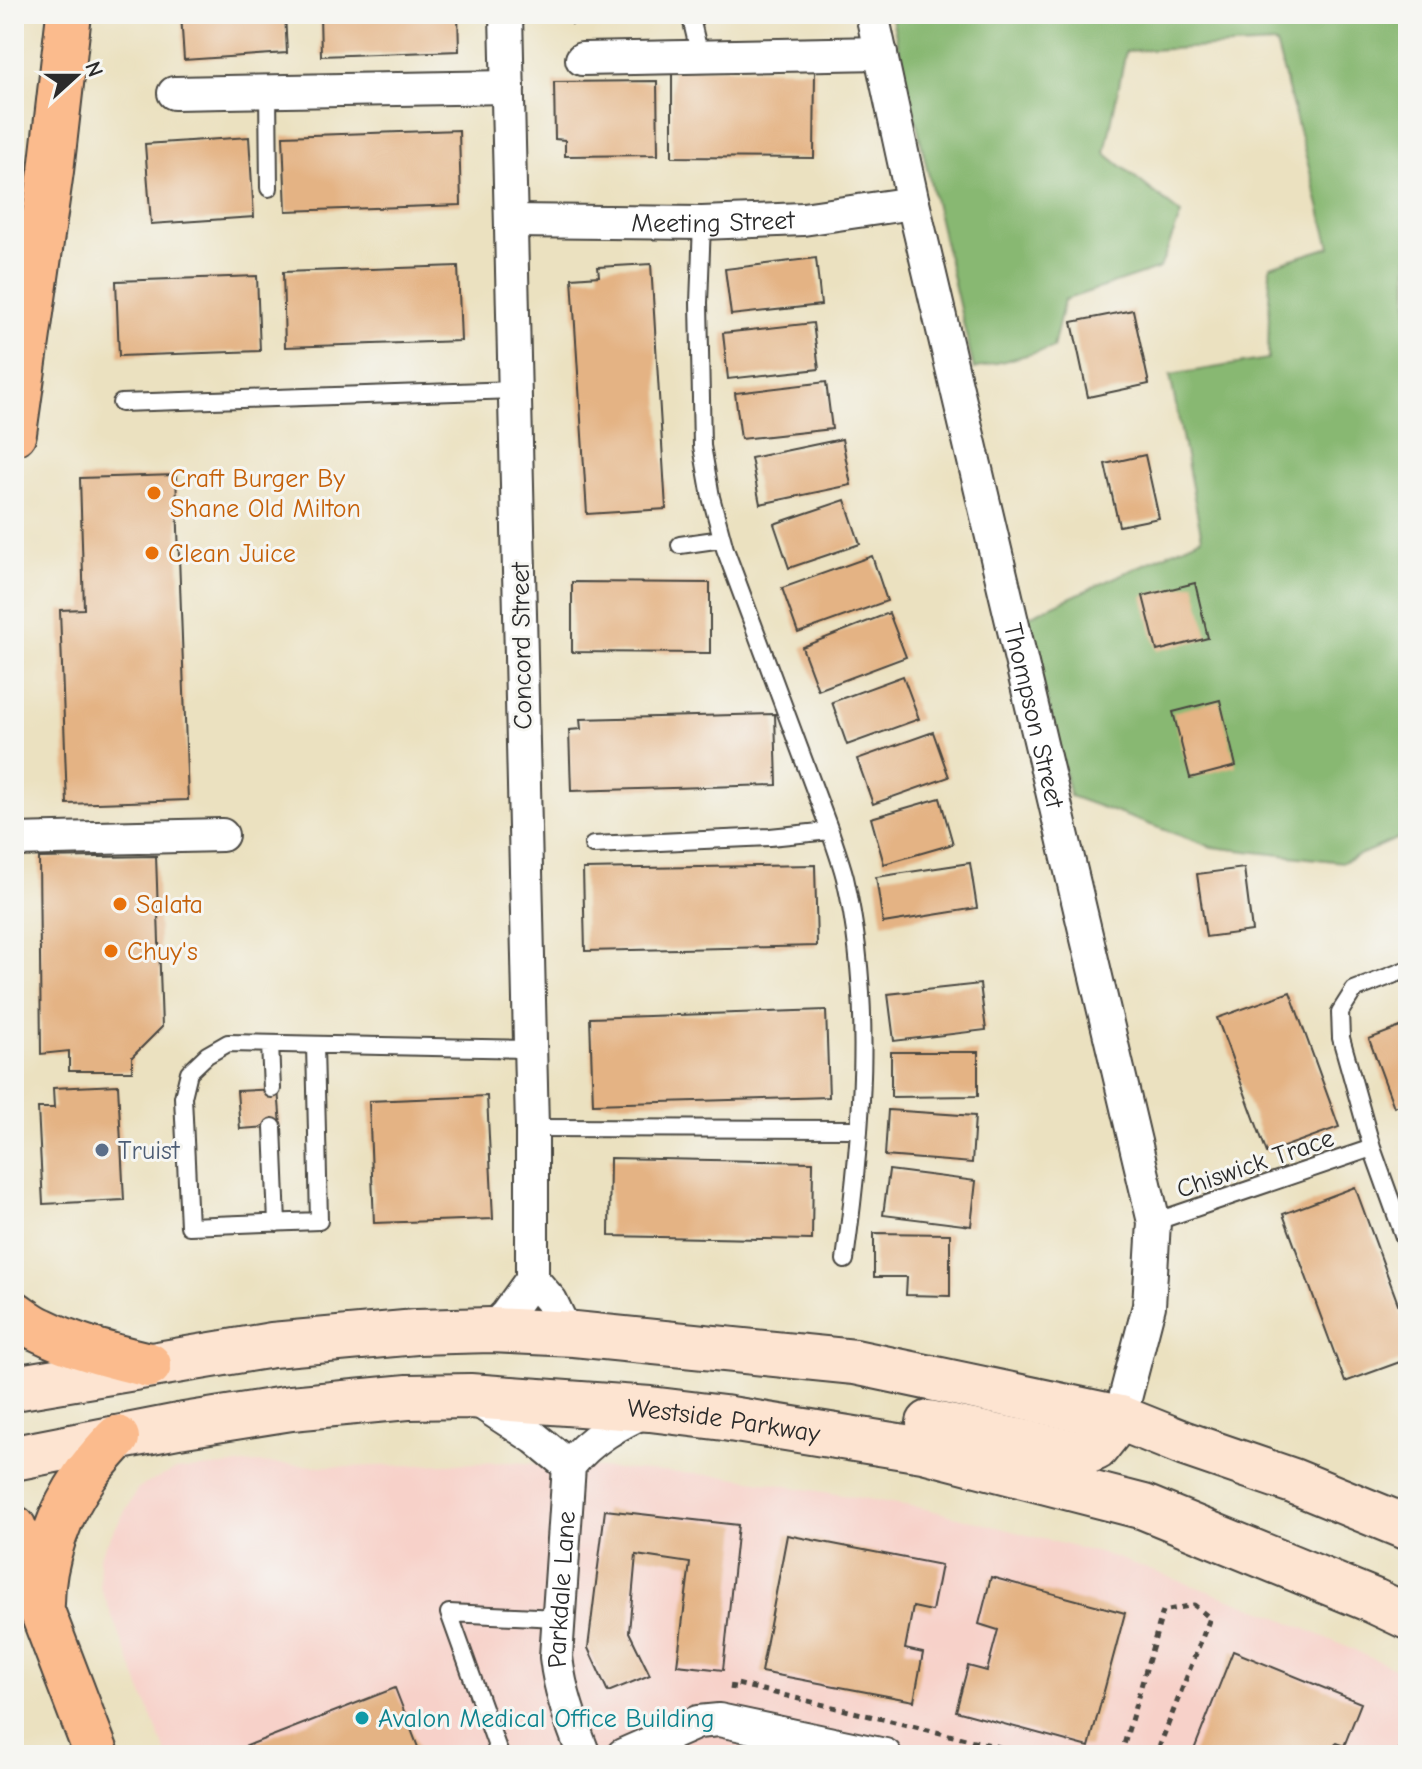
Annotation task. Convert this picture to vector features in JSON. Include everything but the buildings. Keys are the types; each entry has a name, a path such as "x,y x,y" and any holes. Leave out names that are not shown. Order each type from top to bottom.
{"highway":[{"path":"14,433 51,171 69,14"},
{"path":"14,1313 39,1330 67,1341 149,1365"},
{"path":"42,1611 45,1571 61,1520 84,1476 117,1438"},
{"path":"14,1528 97,1755"}],"main road":[{"path":"14,1388 272,1345 416,1332 491,1330 574,1334 855,1362 1120,1418 1293,1481 1408,1528"},
{"name":"Westside Parkway","path":"14,1458 291,1408 408,1397 470,1396 650,1409 923,1450 1144,1507 1408,1617"},
{"path":"786,1428 867,1410 1082,1454 1096,1448 1120,1418"}],"street":[{"name":"Concord Street","path":"506,14 532,1128 532,1279"},
{"name":"Thompson Street","path":"872,14 913,203 1154,1222 1149,1306 1120,1418"},
{"path":"582,59 881,53"},
{"path":"174,93 508,87"},
{"name":"Meeting Street","path":"511,221 702,223 803,219 913,203"},
{"path":"14,840 222,835"},
{"path":"491,1330 532,1279 551,1301 560,1320 574,1334"},
{"path":"470,1396 535,1438 569,1466 597,1438 650,1409"},
{"name":"Parkdale Lane","path":"569,1466 556,1657 567,1712 584,1755"},
{"path":"623,1755 698,1722 719,1720 885,1755"}],"lane":[{"path":"690,14 700,56"},
{"path":"268,91 269,188"},
{"path":"702,223 699,303 702,446 711,497 722,539 845,877 860,972 862,1046 859,1129 845,1260"},
{"path":"121,403 515,390"},
{"path":"680,545 722,539"},
{"path":"593,845 770,837 830,831"},
{"path":"1408,969 1354,990 1340,1012 1341,1038 1372,1148 1408,1248"},
{"path":"315,1045 319,1221 189,1226 183,1097 189,1072 207,1055 228,1043 530,1049"},
{"path":"270,1044 272,1089"},
{"path":"273,1127 277,1223"},
{"path":"532,1128 859,1129"},
{"name":"Chiswick Trace","path":"1154,1222 1372,1148"},
{"path":"500,1755 449,1613 558,1618"}],"path":[{"path":"1121,1755 1163,1611 1194,1605 1210,1618 1156,1755"},
{"path":"732,1694 733,1683 1032,1755"}],"shaded area":[{"path":"510,1462 726,1476 922,1508 1114,1557 1274,1615 1408,1674 1408,1755 167,1755 100,1586 99,1557 138,1488 175,1470 256,1463 347,1467"}],"green space":[{"path":"891,14 1408,14 1408,834 1343,862 1212,847 1070,796 1027,617 1202,538 1170,375 1268,359 1270,266 1330,247 1276,44 1126,51 1105,153 1181,214 1160,268 1064,300 1053,348 974,369"}],"place":[{"name":"Craft Burger By Shane Old Milton","path":"154,493"},
{"name":"Clean Juice","path":"152,553"},
{"name":"Salata","path":"120,904"},
{"name":"Chuy's","path":"111,951"},
{"name":"Truist","path":"102,1150"},
{"name":"Avalon Medical Office Building","path":"362,1718"}]}
